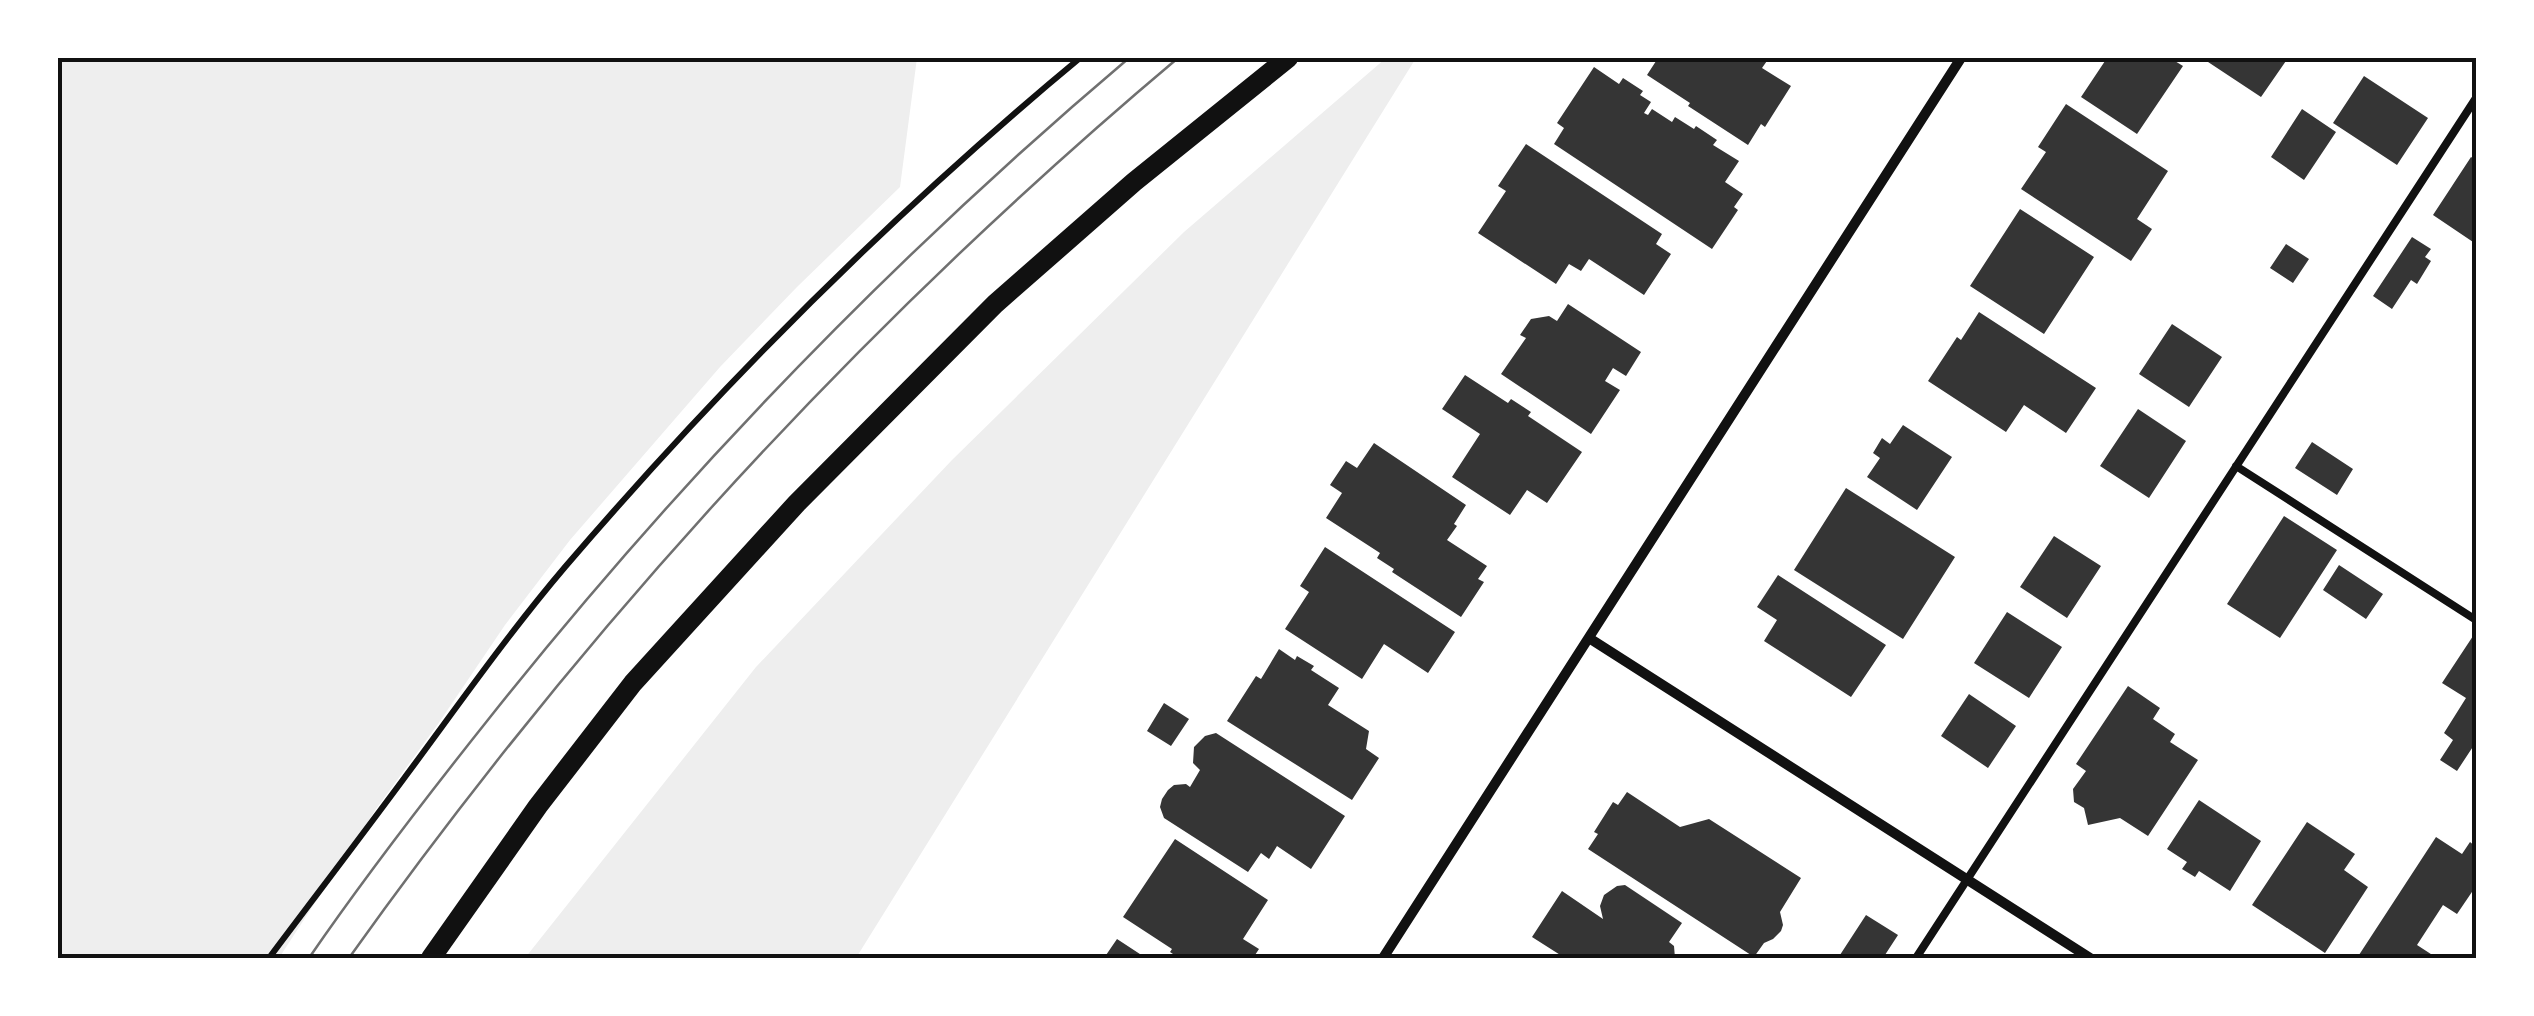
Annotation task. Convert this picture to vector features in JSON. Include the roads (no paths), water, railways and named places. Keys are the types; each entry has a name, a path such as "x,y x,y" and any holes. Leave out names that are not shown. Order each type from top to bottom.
{"main road":[{"path":"431,958 538,806 634,682 796,503 995,304 1134,182 1288,58"}],"street":[{"path":"1383,958 1961,58"},
{"path":"1589,638 2090,958"}],"lane":[{"path":"1916,958 2476,98"},
{"path":"2236,466 2476,620"}],"tram line":[{"path":"309,958 491,716 638,540 715,455 794,371 957,211 1129,58"},
{"path":"349,958 535,714 735,482 949,263 1178,58"}]}
